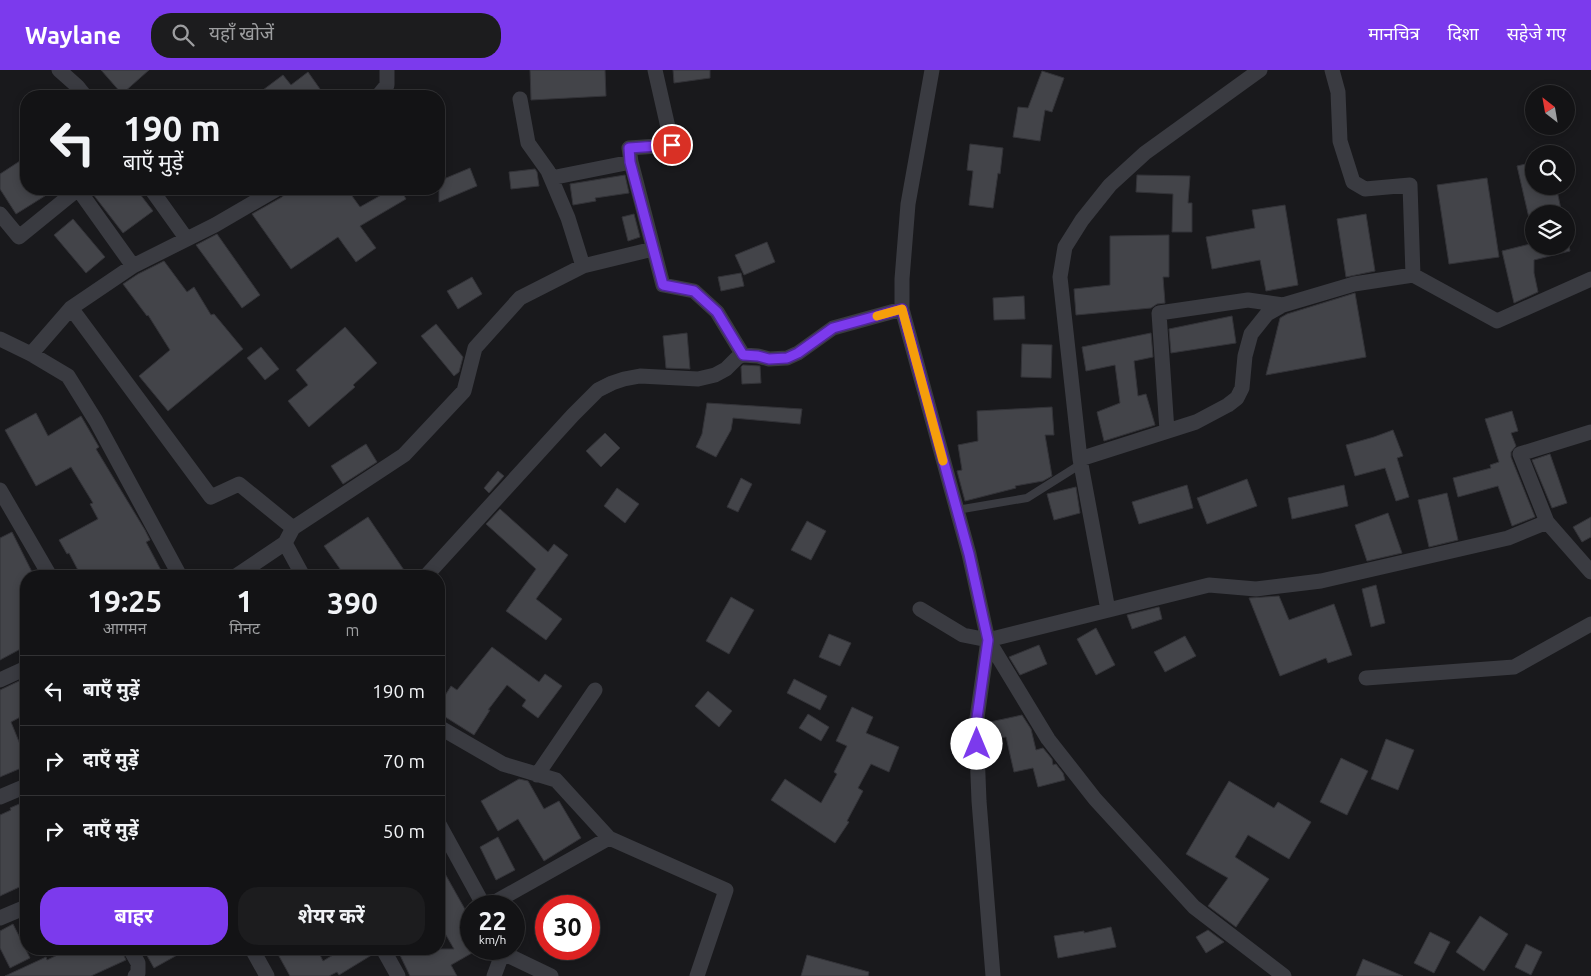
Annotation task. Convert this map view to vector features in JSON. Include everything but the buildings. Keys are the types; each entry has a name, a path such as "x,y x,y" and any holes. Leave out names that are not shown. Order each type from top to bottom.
{"street":[{"path":"59,70 80,90"},
{"path":"383,90 388,85 387,70"},
{"path":"654,70 672,145 629,148 630,162 663,285 694,291 717,312 743,355"},
{"path":"932,70 908,204 902,279 902,309 969,554 988,640 1048,739 1095,799 1194,907 1284,976"},
{"path":"1108,610 1081,461 1060,277 1065,247 1082,220 1110,185 1145,153 1260,70"},
{"path":"1332,70 1338,92 1340,141 1353,182 1365,189 1410,186 1413,275"},
{"path":"520,100 528,143 548,171 568,218 583,266"},
{"path":"551,178 630,162"},
{"path":"0,214 19,237 71,195"},
{"path":"82,195 132,266"},
{"path":"155,195 186,238"},
{"path":"31,354 71,308 132,266 216,225 268,195"},
{"path":"245,570 284,543 293,528 404,455 464,391 474,348 520,298 583,266 653,249"},
{"path":"1081,461 1196,422 1228,405 1242,388 1247,342 1251,334 1267,314 1282,305 1354,284 1413,275 1497,321 1591,279"},
{"path":"1167,432 1159,314 1248,300 1282,305"},
{"path":"71,308 211,497 238,484 293,528"},
{"path":"431,570 572,415 598,390 624,379 640,376 698,379 715,376 743,355 769,359 787,358 798,353 833,328 902,309"},
{"path":"0,339 31,354 68,376 96,421 177,570"},
{"path":"1589,436 1520,454 1547,522 1591,572"},
{"path":"0,490 47,570"},
{"path":"920,609 964,635 988,640 1209,585 1256,589 1321,581 1508,538 1547,522"},
{"path":"284,543 300,570"},
{"path":"1366,678 1514,667 1589,629"},
{"path":"988,640 976,725 978,801 993,976"},
{"path":"0,680 20,671"},
{"path":"537,774 595,690"},
{"path":"445,730 503,764 556,780 609,838 726,890 697,976"},
{"path":"0,797 20,789"},
{"path":"445,835 478,895"},
{"path":"508,895 609,838"},
{"path":"0,918 20,910"},
{"path":"133,955 138,963 138,973 135,976"},
{"path":"255,955 267,976"},
{"path":"386,955 398,976"},
{"path":"494,976 500,960"},
{"path":"521,960 551,976"}],"lane":[{"path":"957,510 1027,498 1081,461"}],"slow traffic":[{"path":"877,316 902,309 943,461"}],"route":[{"path":"672,145 629,148 630,162 663,285 694,291 717,312 743,355 769,359 787,358 798,353 833,328 902,309 969,554 988,640 976,725 977,744"}]}
